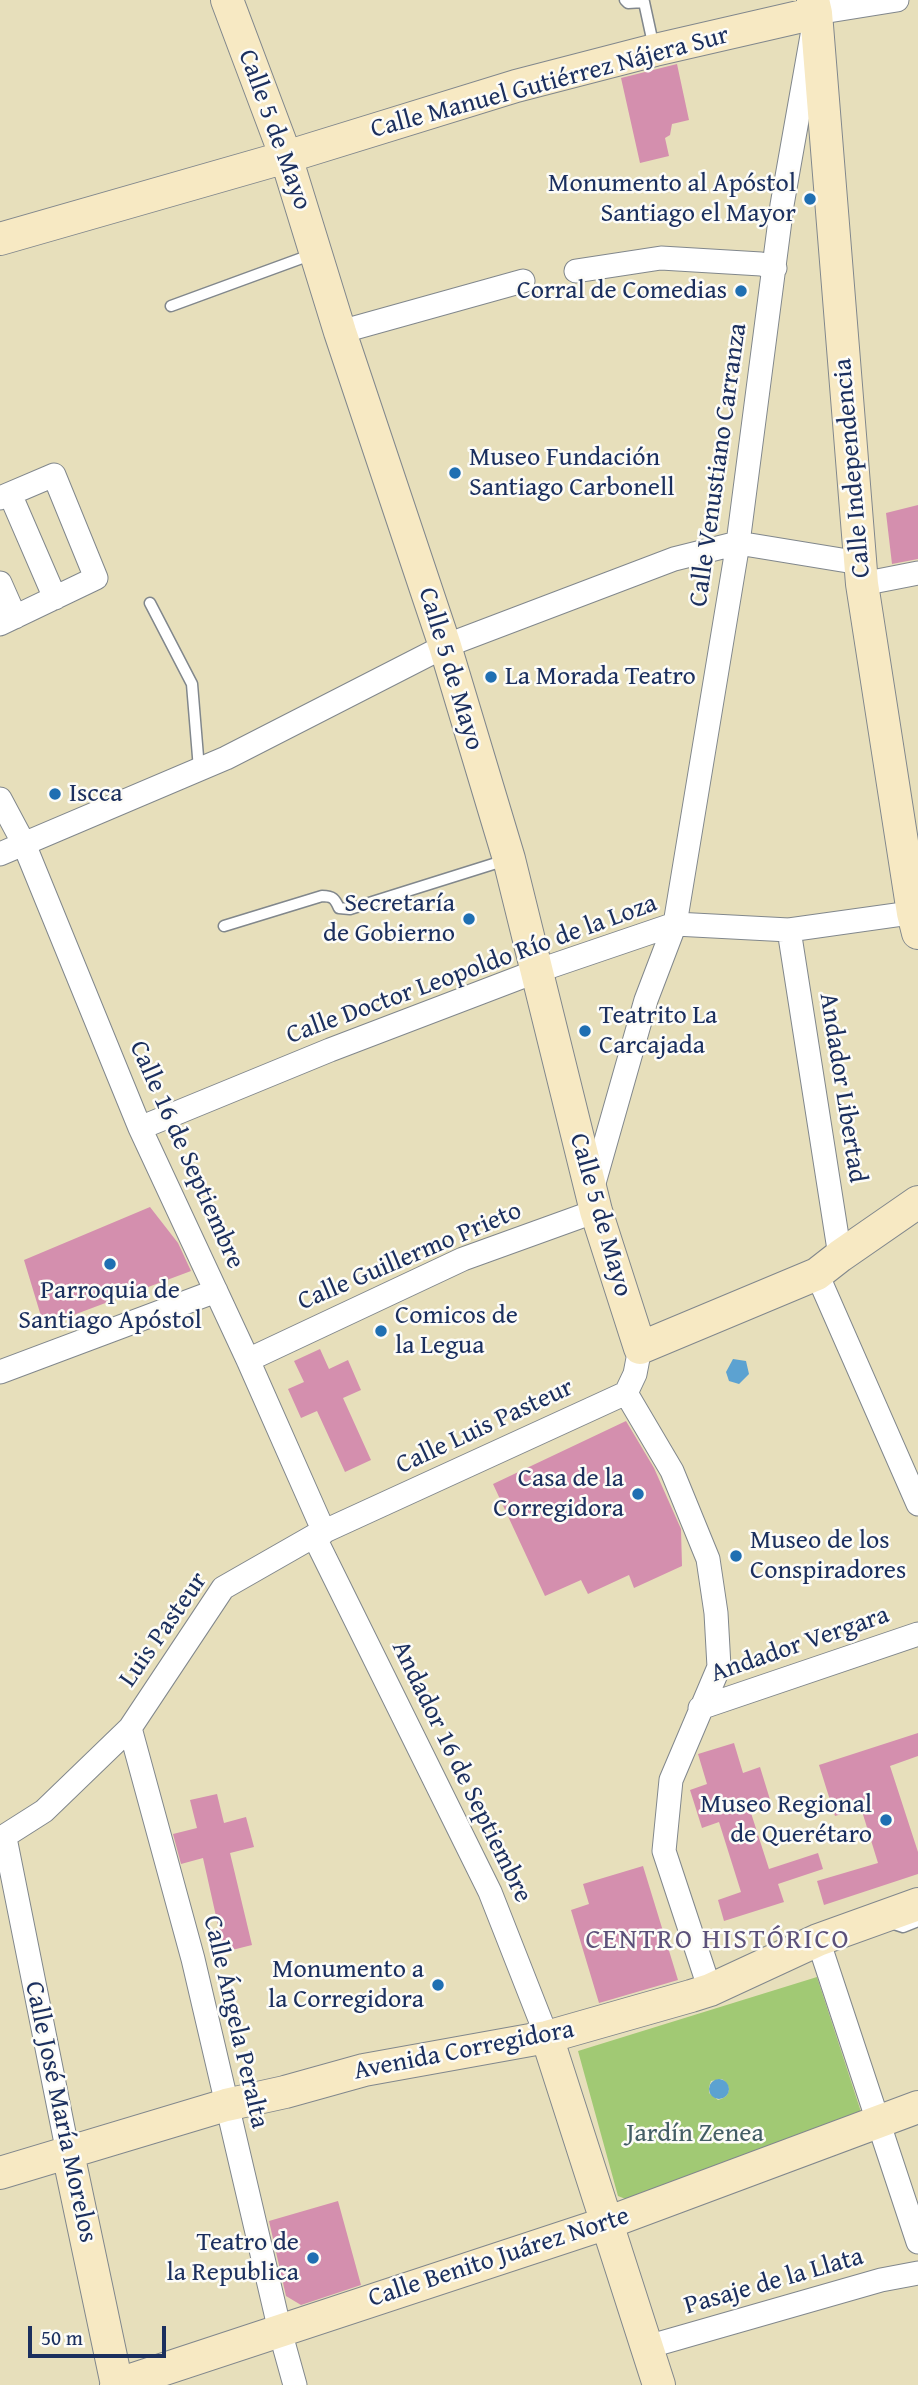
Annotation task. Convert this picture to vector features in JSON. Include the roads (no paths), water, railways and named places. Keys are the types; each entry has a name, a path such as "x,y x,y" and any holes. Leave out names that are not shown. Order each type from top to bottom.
{"street":[{"name":"Calle 5 de Mayo","path":"227,0 286,157 340,332 445,646 509,859 594,1202 640,1348"},
{"path":"814,7 897,0"},
{"name":"Calle Manuel Gutiérrez Nájera Sur","path":"0,239 286,157 516,86 814,7"},
{"name":"Calle Venustiano Carranza","path":"594,1202 646,1000 675,925 738,543 782,205 814,7"},
{"name":"Calle Independencia","path":"814,7 861,574 916,919"},
{"path":"576,271 661,258 761,264 775,268"},
{"path":"340,332 523,281"},
{"path":"0,583 8,621 96,578 54,475 5,496 55,598"},
{"path":"0,854 226,758 445,646 674,559 738,543 861,574 918,572"},
{"name":"Calle 16 de Septiembre","path":"0,799 24,844 139,1128 248,1360 319,1534"},
{"name":"Calle Doctor Leopoldo Río de la Loza","path":"139,1128 330,1050 537,971 675,925 789,930 916,919"},
{"name":"Andador Libertad","path":"789,930 828,1265 918,1504"},
{"name":"Calle Guillermo Prieto","path":"248,1360 463,1259 594,1202"},
{"path":"723,1700 716,1613 708,1559 672,1471 626,1393 635,1374 640,1348 828,1265 918,1202"},
{"path":"0,1372 216,1291"},
{"name":"Calle Luis Pasteur","path":"319,1534 626,1393"},
{"name":"Luis Pasteur","path":"2,1838 44,1811 130,1728 223,1588 319,1534"},
{"name":"Andador 16 de Septiembre","path":"319,1534 491,1892 547,2037"},
{"name":"Andador Vergara","path":"700,1708 918,1634"},
{"path":"709,1990 664,1851 671,1780 719,1667"},
{"name":"Calle Ángela Peralta","path":"130,1728 192,1959 295,2385"},
{"name":"Calle José María Morelos","path":"2,1838 117,2385"},
{"name":"Avenida Corregidora","path":"0,2172 226,2105 364,2070 547,2037 709,1990 818,1940 918,1903"},
{"path":"818,1940 918,2242"},
{"path":"547,2037 659,2385"},
{"name":"Calle Benito Juárez Norte","path":"117,2385 607,2223 918,2106"},
{"name":"Pasaje de la Llata","path":"647,2347 881,2280 918,2273"}],"lane":[{"path":"625,0 628,3 646,1 655,50"},
{"path":"171,306 316,253"},
{"path":"150,603 192,684 199,769"},
{"path":"224,926 322,896 335,899 339,908 350,909 509,859"},
{"path":"877,1918 903,1927 918,1921"}],"water":[{"path":"733,1359 746,1361 749,1374 739,1384 729,1381 726,1372"},
{"path":"715,2079 723,2079 729,2089 723,2099 715,2099 709,2093 709,2085"}],"place":[{"name":"Monumento al Apóstol Santiago el Mayor","path":"810,199"},
{"name":"Corral de Comedias","path":"741,291"},
{"name":"Museo Fundación Santiago Carbonell","path":"455,473"},
{"name":"La Morada Teatro","path":"491,677"},
{"name":"Iscca","path":"55,794"},
{"name":"Secretaría de Gobierno","path":"469,919"},
{"name":"Teatrito La Carcajada","path":"585,1031"},
{"name":"Parroquia de Santiago Apóstol","path":"110,1264"},
{"name":"Comicos de la Legua","path":"381,1331"},
{"name":"Casa de la Corregidora","path":"638,1494"},
{"name":"Museo de los Conspiradores","path":"736,1556"},
{"name":"Museo Regional de Querétaro","path":"886,1820"},
{"name":"Monumento a la Corregidora","path":"438,1985"},
{"name":"Teatro de la Republica","path":"313,2258"}],"district":[{"name":"CENTRO HISTÓRICO","path":"718,1941"}],"park label":[{"name":"Jardín Zenea","path":"695,2134"}]}
